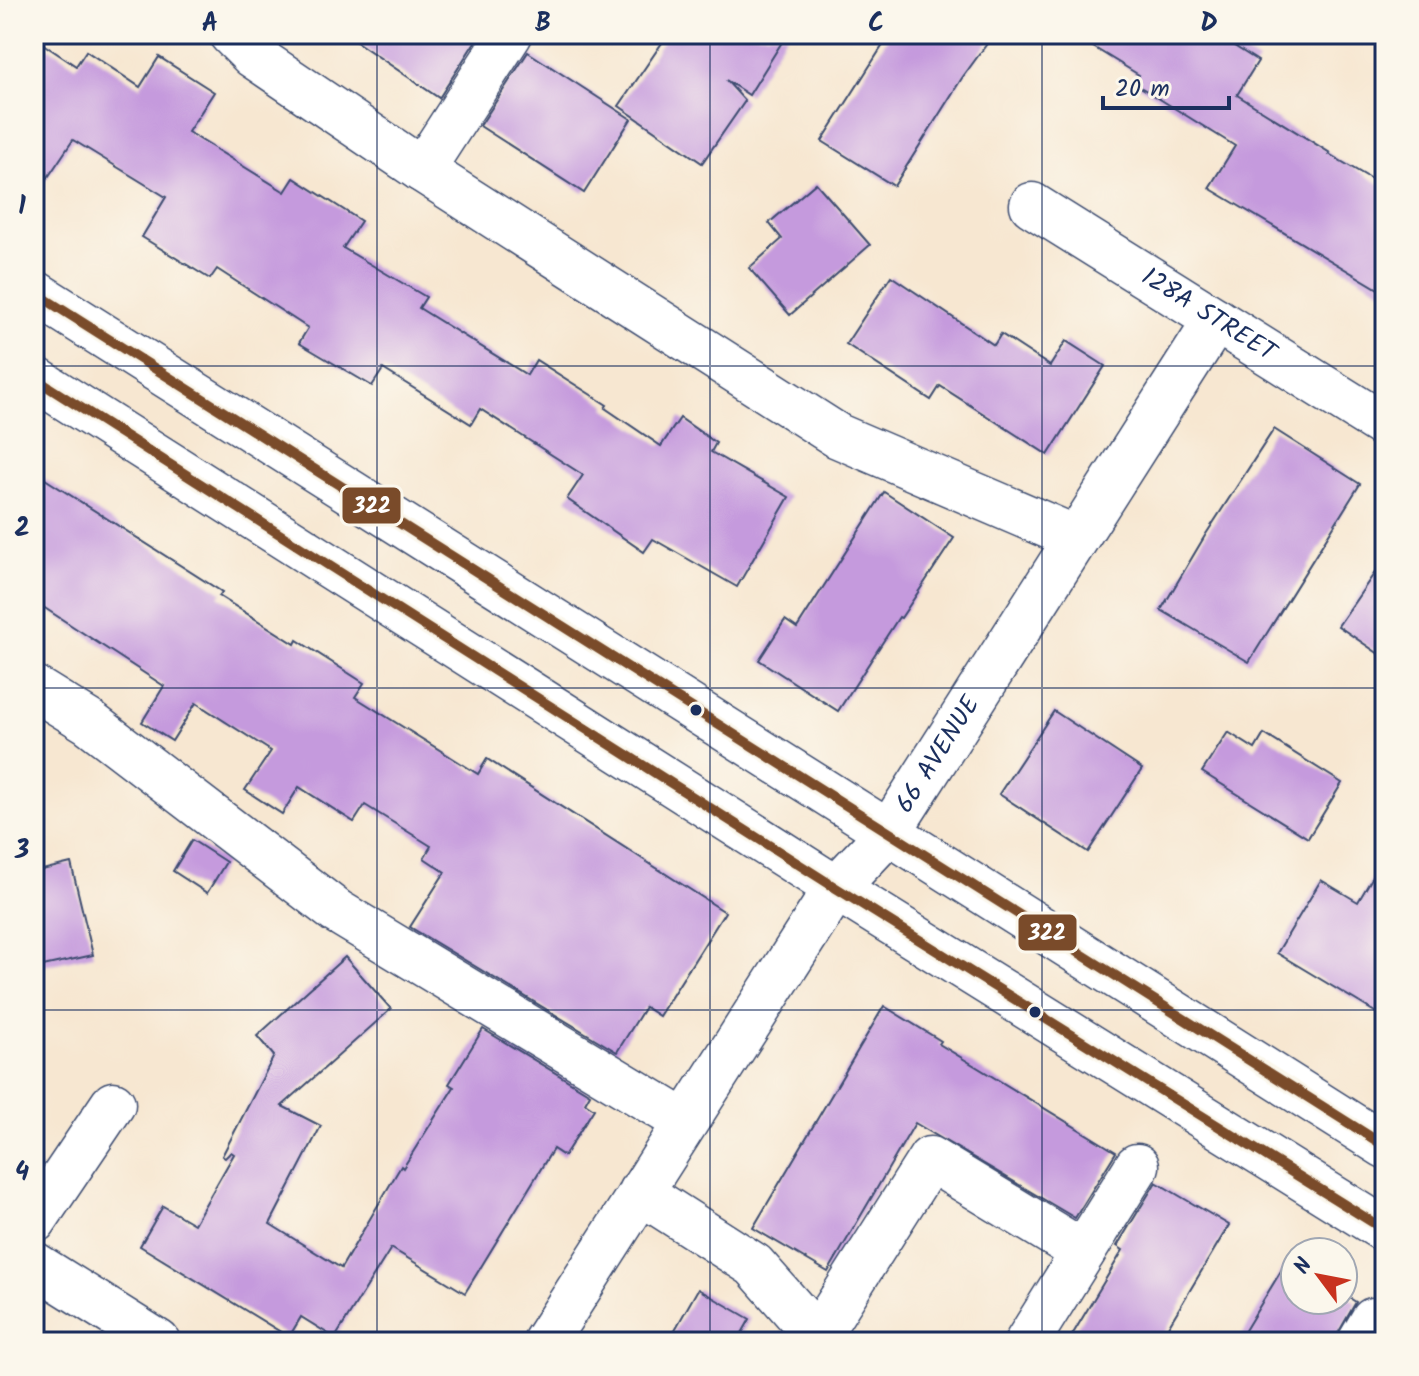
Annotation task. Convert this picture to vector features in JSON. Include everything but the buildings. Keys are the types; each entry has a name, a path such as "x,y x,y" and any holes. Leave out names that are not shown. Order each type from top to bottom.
{"main road":[{"path":"231,34 252,55 422,170 838,436 1076,538"},
{"path":"422,170 510,34"},
{"name":"128A STREET","path":"1032,205 1385,426"},
{"path":"34,292 1385,1146"},
{"name":"66 AVENUE","path":"545,1342 836,888 889,832 1216,320"},
{"path":"34,378 836,888 1385,1230"},
{"path":"34,688 89,722 336,911 685,1122"},
{"path":"34,1221 113,1104"},
{"path":"640,1192 754,1265 819,1340 930,1159 1083,1252"},
{"path":"1027,1342 1137,1166"},
{"path":"34,1264 158,1342"}],"transit line":[{"name":"322","path":"34,292 1385,1146"},
{"name":"322","path":"34,378 836,888 1385,1230"}]}
